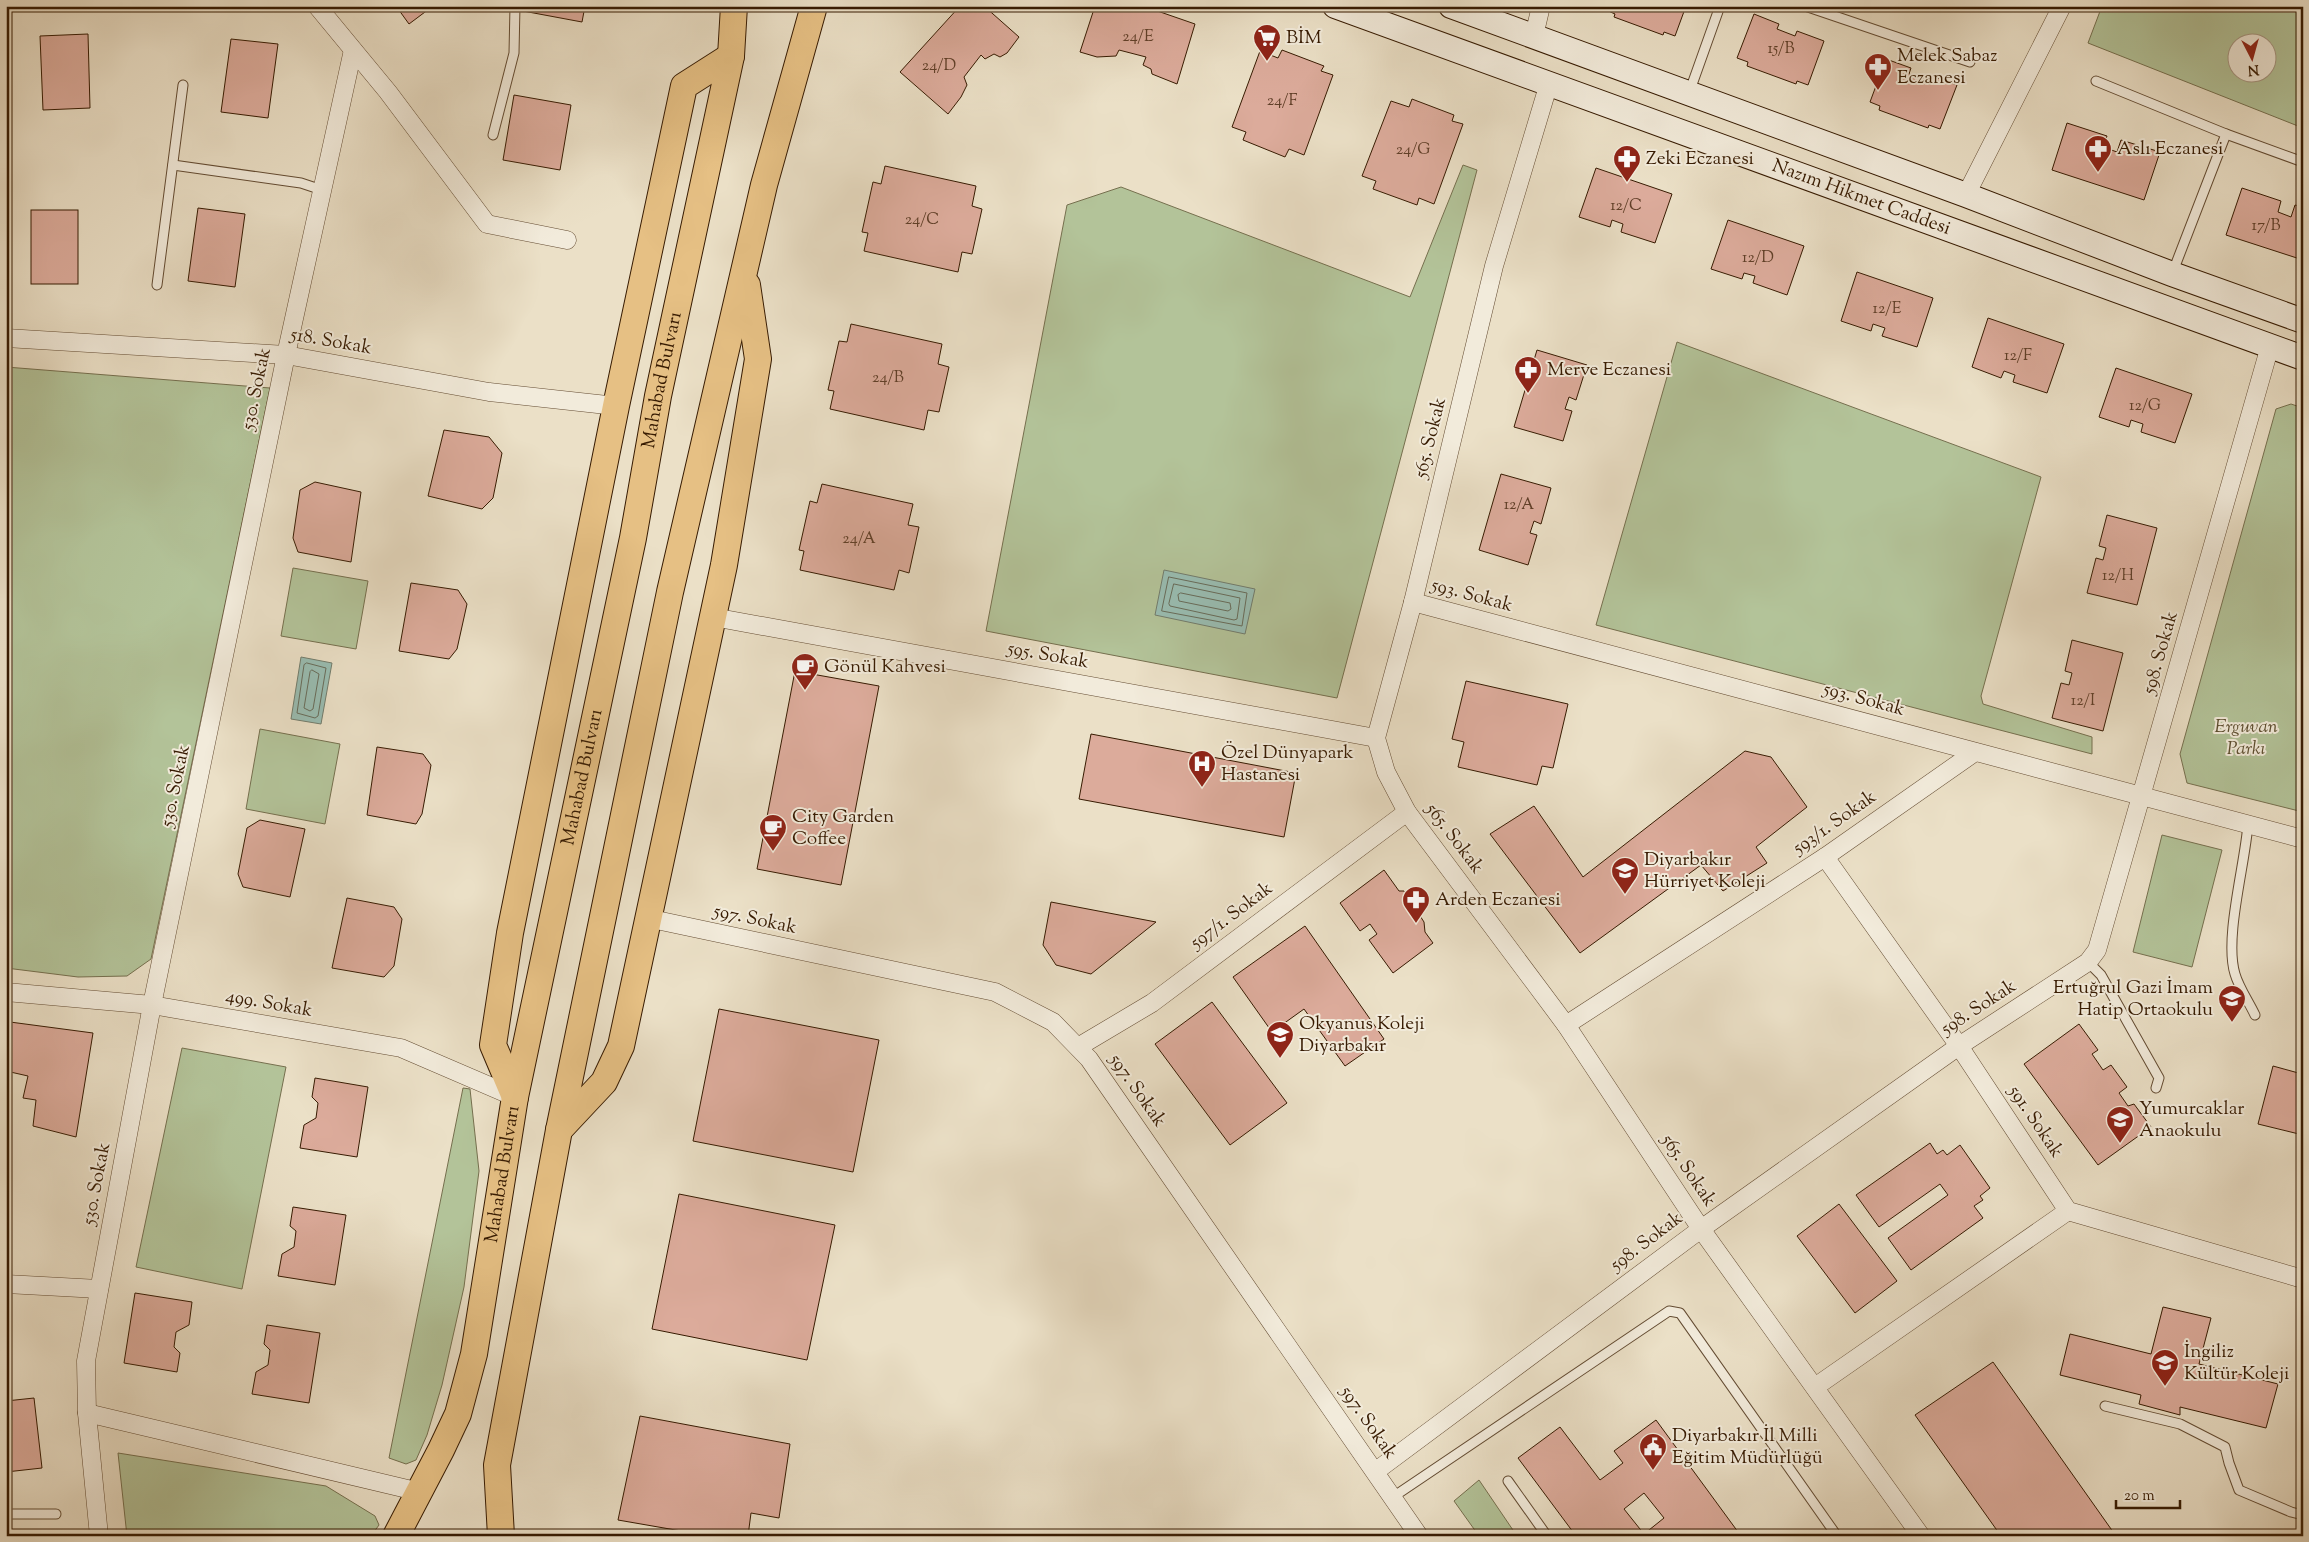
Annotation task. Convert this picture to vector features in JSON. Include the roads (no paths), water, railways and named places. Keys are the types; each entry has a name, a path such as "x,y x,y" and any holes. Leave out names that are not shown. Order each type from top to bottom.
{"main road":[{"name":"Mahabad Bulvarı","path":"396,1536 458,1414 474,1354 515,1097 634,538 658,396 731,56 734,6"},
{"path":"500,1536 497,1465 558,1130 670,592 764,185 814,6"},
{"name":"Nazım Hikmet Caddesi","path":"1335,6 1417,38 1549,83 2303,358"},
{"name":"Nazım Hikmet Caddesi","path":"1451,6 1966,194 2172,274 2303,321"},
{"path":"515,1097 493,1045 494,1036 510,933 616,406 684,86 731,56"},
{"path":"558,1130 604,1082 621,1046 724,566 758,359 745,270"}],"street":[{"path":"317,6 388,92 487,224 567,240"},
{"path":"1534,36 1541,6"},
{"path":"1966,194 2062,6"},
{"name":"530. Sokak","path":"99,1536 87,1414 86,1361 152,1005 286,355 353,50"},
{"name":"565. Sokak","path":"1549,83 1494,266 1414,602 1376,738 1386,772 1407,812 1566,1025 1701,1229 1921,1536"},
{"name":"518. Sokak","path":"6,338 286,355 489,392 616,406"},
{"name":"598. Sokak","path":"1376,1471 1701,1229 1959,1046 2088,962 2097,950 2270,346"},
{"name":"593. Sokak","path":"1414,602 2303,839"},
{"name":"595. Sokak","path":"712,617 1376,738"},
{"name":"593/1. Sokak","path":"1566,1025 1825,857 1975,752"},
{"name":"597/1. Sokak","path":"1078,1047 1152,1003 1407,812"},
{"name":"591. Sokak","path":"1825,857 1959,1046 2068,1211"},
{"name":"597. Sokak","path":"647,918 995,992 1053,1022 1089,1058 1376,1471 1419,1536"},
{"name":"499. Sokak","path":"6,992 152,1005 402,1048 515,1097"},
{"path":"1815,1387 2068,1211 2303,1279"},
{"path":"6,1284 99,1289"},
{"path":"87,1414 420,1492"}],"lane":[{"path":"493,135 514,53 514,6"},
{"path":"1689,93 1720,6"},
{"path":"1805,6 1970,62"},
{"path":"2096,81 2226,134 2303,162"},
{"path":"157,285 183,85"},
{"path":"2172,274 2226,134"},
{"path":"173,165 301,183 322,190"},
{"path":"2248,824 2232,939 2235,974 2256,1015"},
{"path":"2088,962 2101,976 2159,1078 2156,1088"},
{"path":"1393,1497 1669,1311 1680,1313 1837,1536"},
{"path":"2105,1406 2180,1424 2225,1447 2239,1490 2291,1512 2303,1515"},
{"path":"1508,1481 1547,1536"},
{"path":"6,1514 56,1514"}],"water":[{"path":"1164,570 1255,589 1245,634 1155,615"},
{"path":"301,657 332,663 321,724 291,719"}],"place":[{"name":"BİM","path":"1267,62"},
{"name":"Melek Sabaz Eczanesi","path":"1878,91"},
{"name":"Aslı Eczanesi","path":"2098,173"},
{"name":"Zeki Eczanesi","path":"1627,183"},
{"name":"Merve Eczanesi","path":"1528,394"},
{"name":"Gönül Kahvesi","path":"805,691"},
{"name":"Özel Dünyapark Hastanesi","path":"1202,788"},
{"name":"City Garden Coffee","path":"773,852"},
{"name":"Diyarbakır Hürriyet Koleji","path":"1625,895"},
{"name":"Arden Eczanesi","path":"1416,924"},
{"name":"Ertuğrul Gazi İmam Hatip Ortaokulu","path":"2232,1023"},
{"name":"Okyanus Koleji Diyarbakır","path":"1280,1059"},
{"name":"Yumurcaklar Anaokulu","path":"2120,1144"},
{"name":"İngiliz Kültür Koleji","path":"2165,1387"},
{"name":"Diyarbakır İl Milli Eğitim Müdürlüğü","path":"1653,1471"}],"park label":[{"name":"Erguvan Parkı","path":"2246,738"}]}
